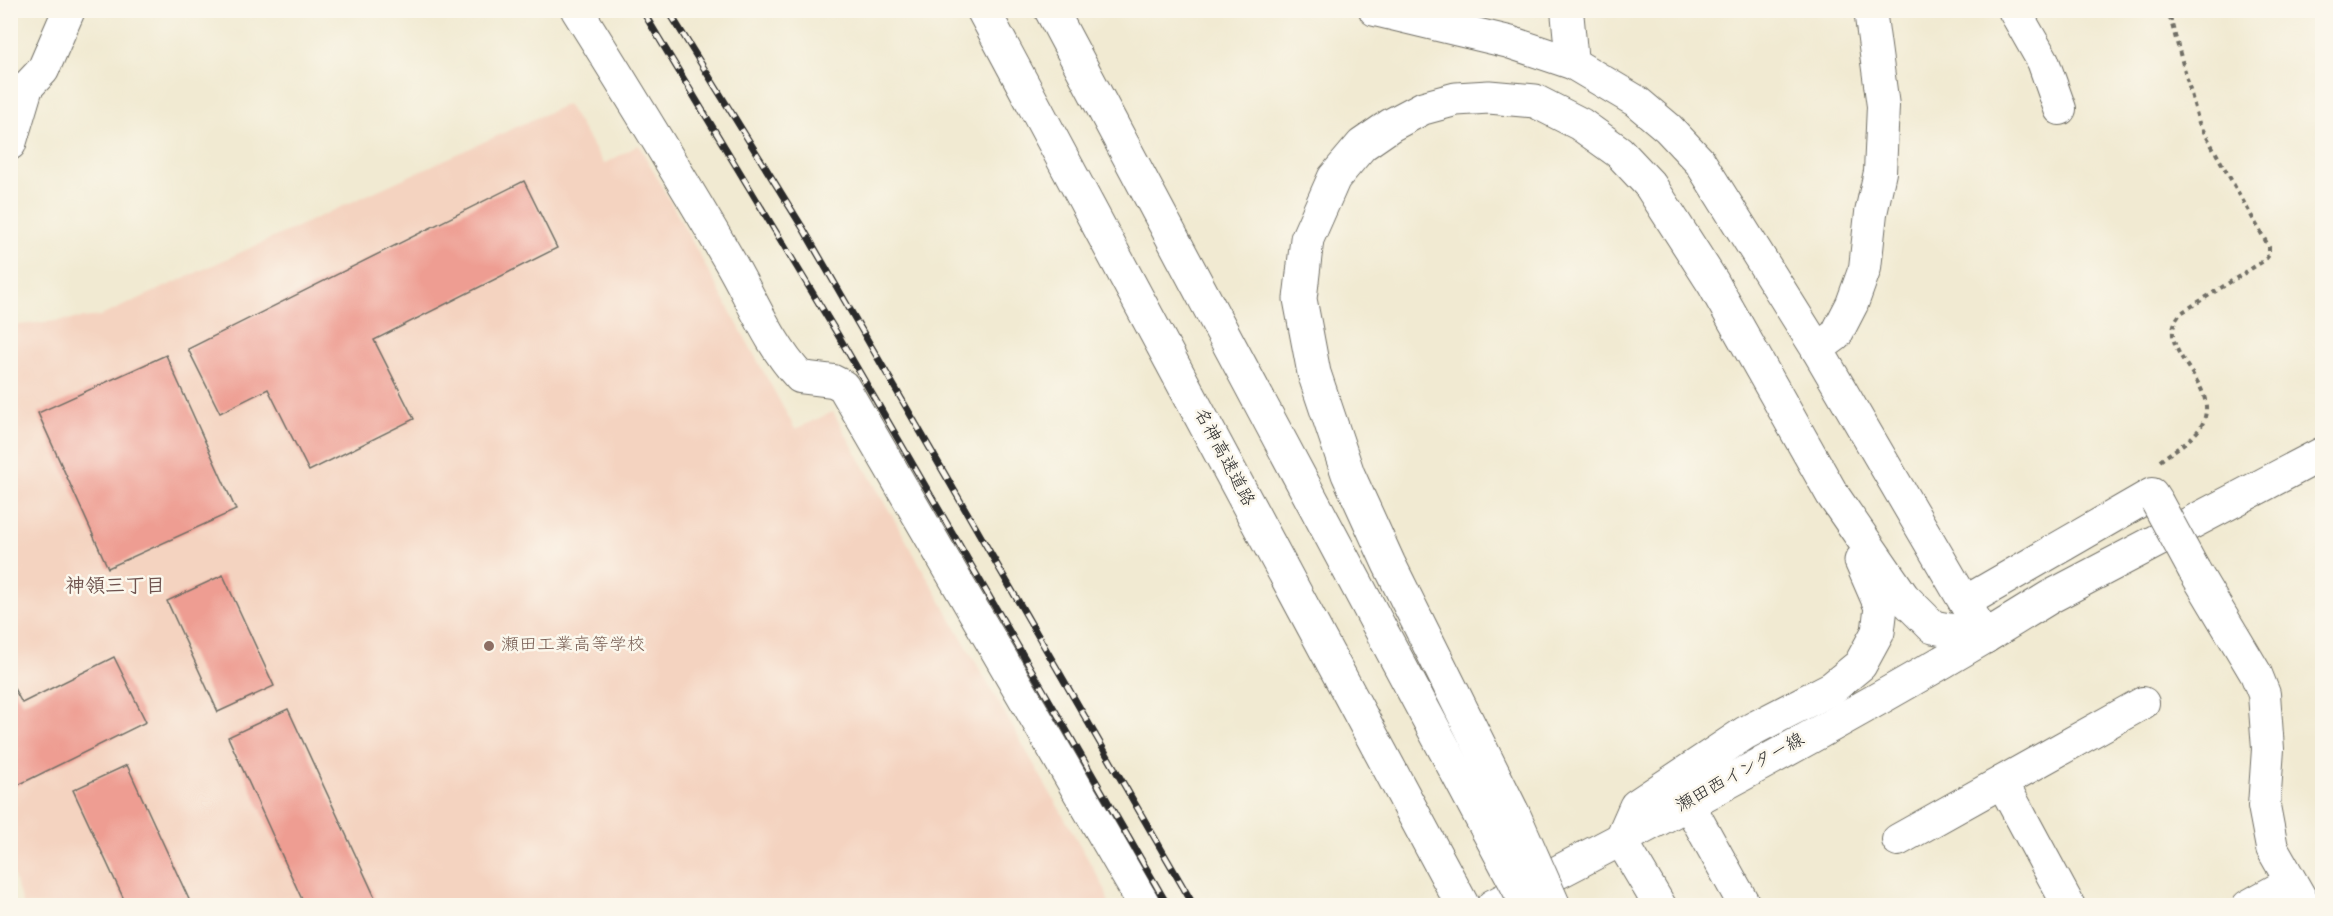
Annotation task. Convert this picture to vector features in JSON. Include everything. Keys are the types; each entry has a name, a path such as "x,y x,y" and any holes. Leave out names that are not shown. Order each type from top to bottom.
{"main road":[{"name":"名神高速道路","path":"983,10 1463,906"},
{"path":"1051,10 1500,821 1554,906"},
{"path":"1528,906 1500,821 1394,574 1348,474 1314,373 1300,298 1307,239 1334,178 1362,145 1391,125 1423,108 1456,99 1489,97 1535,102 1580,124 1619,152 1650,185 1713,283 1832,494 1903,597 1934,627 1985,637"},
{"name":"瀬田西インター線","path":"1493,906 1621,840 1917,677 2050,597 2322,454"},
{"path":"1621,840 1636,806 1745,733 1832,688 1860,665 1878,632 1881,607 1832,494"}],"street":[{"path":"10,144 27,87 43,70 69,10"},
{"path":"577,10 647,121 745,287 783,359 800,377 833,381 843,386 1145,906"},
{"path":"1375,10 1509,42 1572,63 1636,101 1668,128 1700,162 1817,349 1985,637"},
{"path":"1567,10 1572,63"},
{"path":"1817,349 1836,335 1865,268 1871,213 1880,172 1883,106 1870,10"},
{"path":"2014,10 2043,61 2061,109"},
{"path":"1965,602 2154,498 2256,674 2264,694 2268,748 2264,806 2272,848 2298,894 2248,906"},
{"path":"1898,840 2143,703"},
{"path":"2002,782 2069,906"},
{"path":"1688,803 1738,903"},
{"path":"1621,840 1660,906"}],"path":[{"path":"2154,498 2141,474 2192,436 2201,427 2205,413 2204,398 2199,384 2174,344 2171,334 2173,322 2181,313 2265,260 2269,255 2269,247 2199,123 2168,10"}],"shaded area":[{"name":"瀬田工業高等学校","path":"567,104 604,164 639,145 795,429 833,412 1105,889 1109,905 23,905 10,864 10,326 101,316"}],"building":[{"path":"524,181 557,248 374,340 414,419 309,471 268,389 220,413 188,349"},
{"path":"166,355 236,510 108,568 38,413"},
{"path":"223,575 274,686 218,712 167,601"},
{"path":"114,657 146,722 10,789 10,681 22,703"},
{"path":"288,709 379,906 305,906 228,737"},
{"path":"127,765 192,906 127,906 73,790"}],"railway":[{"path":"642,10 838,335 1168,906"},
{"path":"668,10 804,230 1194,906"}],"place":[{"name":"瀬田工業高等学校","path":"489,646"}],"district":[{"name":"神領三丁目","path":"115,588"}]}
